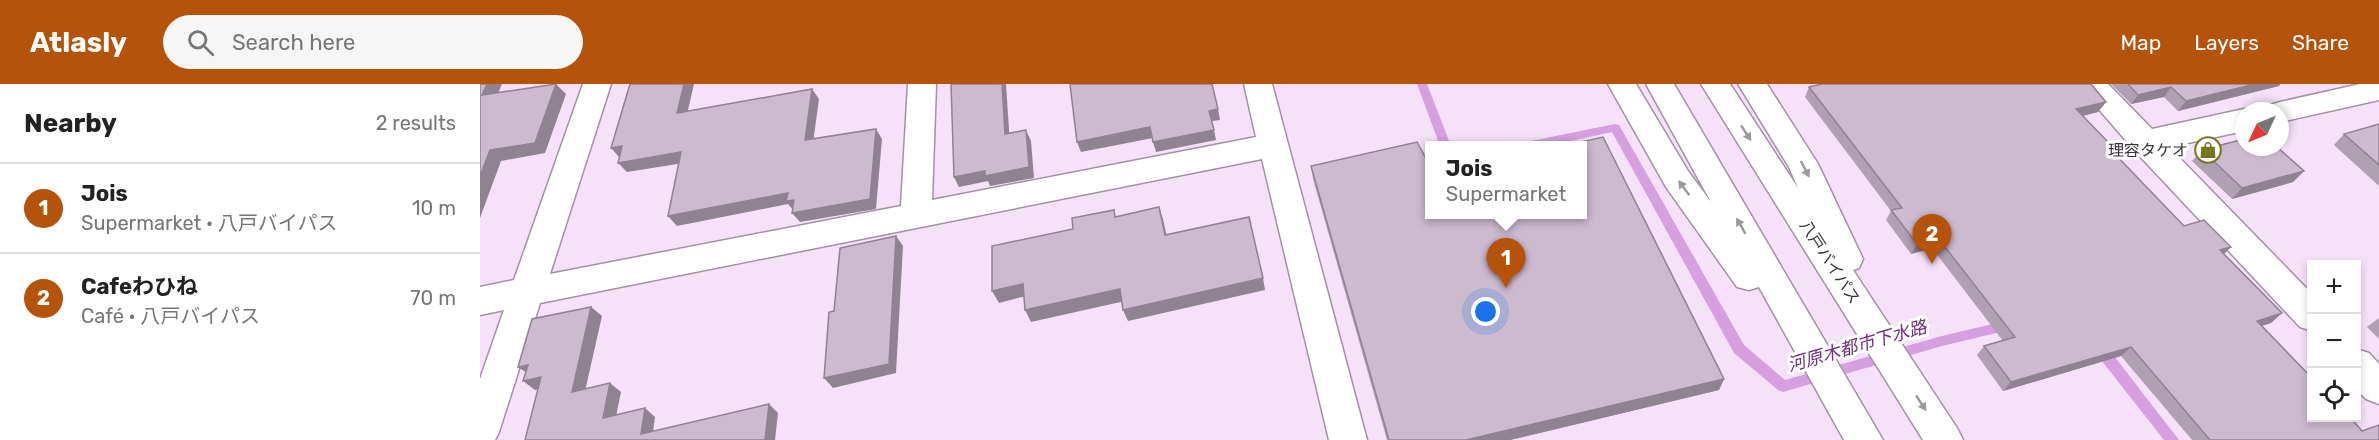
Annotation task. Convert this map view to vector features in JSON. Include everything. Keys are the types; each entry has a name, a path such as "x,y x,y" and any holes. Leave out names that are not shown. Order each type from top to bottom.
{"main road":[{"path":"480,432 597,84"},
{"path":"916,214 921,84"},
{"path":"1258,84 1348,440"},
{"path":"1622,84 1677,179 1843,404"},
{"path":"1660,84 1864,440"},
{"name":"八戸バイパス","path":"1714,84 1944,440"},
{"path":"1752,84 1803,164 1898,368"},
{"path":"2091,84 2310,314"},
{"path":"2289,110 2379,90"},
{"path":"2145,142 2235,122"},
{"path":"480,301 1274,144"},
{"path":"2360,368 2379,387"}],"building":[{"path":"480,84 487,84 482,95 556,84 535,143 490,150 480,176"},
{"path":"630,84 684,84 677,113 812,89 805,140 876,129 870,199 792,213 794,200 786,201 788,193 668,216 681,152 618,163 622,146 611,148"},
{"path":"951,84 1002,84 1005,134 1026,130 1029,167 985,176 985,171 954,177"},
{"path":"1070,84 1212,84 1218,109 1209,111 1214,130 1153,142 1150,127 1077,142"},
{"path":"1822,84 2091,84 2106,102 2076,109 2114,148 2110,149 2184,226 2204,220 2231,247 2220,250 2282,313 2257,321 2307,373 2307,422 2354,422 2362,431 2379,425 2379,440 2210,440 2131,347 2011,382 1984,346 2015,337 1938,238 1917,244 1891,210 1902,208 1809,87"},
{"path":"2128,84 2255,84 2186,101 2171,87 2138,95"},
{"path":"2379,124 2379,165 2344,134"},
{"path":"1603,137 1724,379 1466,440 1389,440 1311,166 1417,142 1425,157 1425,219 1587,219 1585,141"},
{"path":"2235,141 2235,156 2287,156 2304,171 2242,188 2202,150"},
{"path":"1159,207 1165,235 1249,217 1263,278 1123,310 1120,289 1025,310 1023,284 992,291 992,246 1073,229 1072,218 1114,210 1115,217"},
{"path":"896,236 889,364 824,378 829,312 834,311 840,248"},
{"path":"591,307 572,392 610,383 603,418 645,408 641,434 769,404 765,440 525,440 541,377 523,381 528,365 518,367 532,319"}],"waterway":[{"name":"河原木都市下水路","path":"1422,84 1444,141"},
{"name":"河原木都市下水路","path":"1551,141 1615,128 1739,349 1783,386 1942,341 2009,325"},
{"name":"河原木都市下水路","path":"2099,347 2172,440"}],"place":[{"name":"理容タケオ","path":"2208,150"},
{"name":"Cafeわひね","path":"1932,264"},
{"name":"Jois","path":"1506,288"}]}
